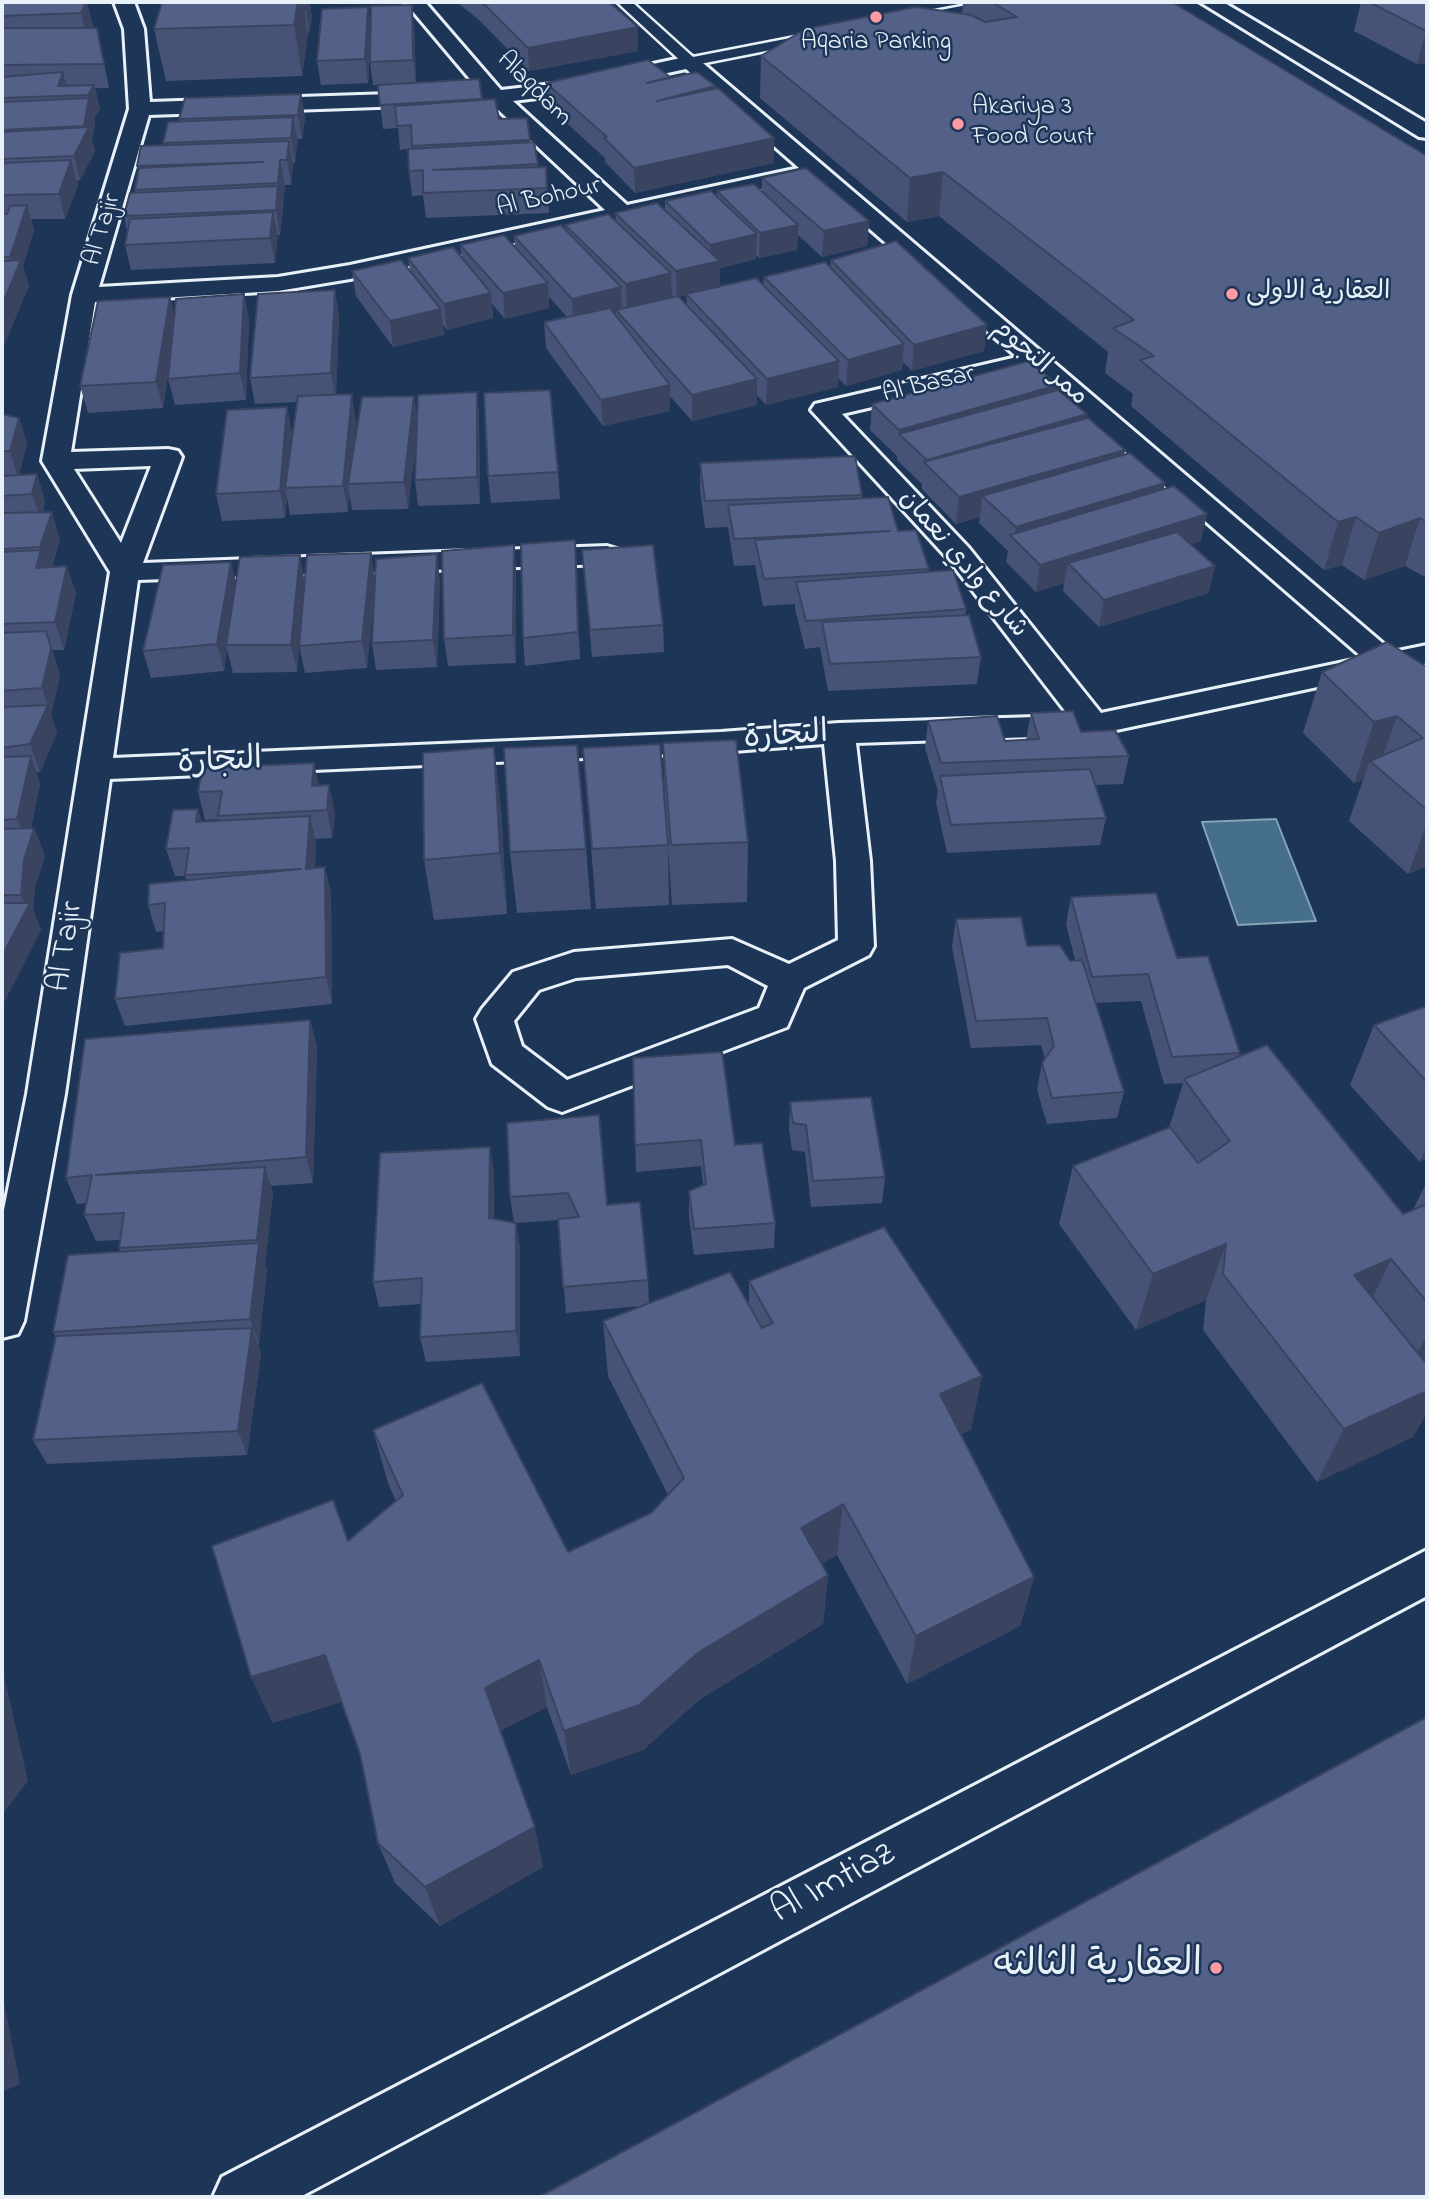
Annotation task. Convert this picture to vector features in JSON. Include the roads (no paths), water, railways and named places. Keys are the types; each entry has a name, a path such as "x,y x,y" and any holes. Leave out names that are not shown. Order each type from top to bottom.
{"street":[{"name":"Al Tajir","path":"3,1321 11,1233 46,1094 125,572 168,457 56,461 84,295 140,109 134,29 124,2"},
{"name":"Alaqdam","path":"415,2 495,97 620,211"},
{"path":"1210,2 1427,132"},
{"path":"140,109 495,97 570,88 690,62"},
{"name":"ممر النجوم","path":"690,62 1390,664"},
{"name":"Al Bohour","path":"84,295 278,284 363,269 620,211 816,171"},
{"name":"Al Basar","path":"824,410 1035,361"},
{"name":"شارع وادي نعمان","path":"824,410 959,554 1093,725"},
{"path":"56,461 125,572 607,555"},
{"name":"التجارة","path":"96,769 708,743 839,733 1093,725 1427,654"},
{"path":"789,980 732,952 574,965 526,981 495,1019 505,1054 562,1097 774,1017 789,980 856,946 853,861 839,733"},
{"name":"Al Imtiaz","path":"242,2197 1427,1573"}],"lane":[{"path":"624,2 690,62 827,35"},
{"path":"895,22 1004,2"}],"water":[{"path":"1276,819 1316,921 1238,925 1202,822"}],"place":[{"name":"Aqaria Parking","path":"876,17"},
{"name":"Akariya 3 Food Court","path":"958,124"},
{"name":"العقارية الاولى","path":"1232,294"},
{"name":"العقارية الثالثه","path":"1216,1968"}]}
